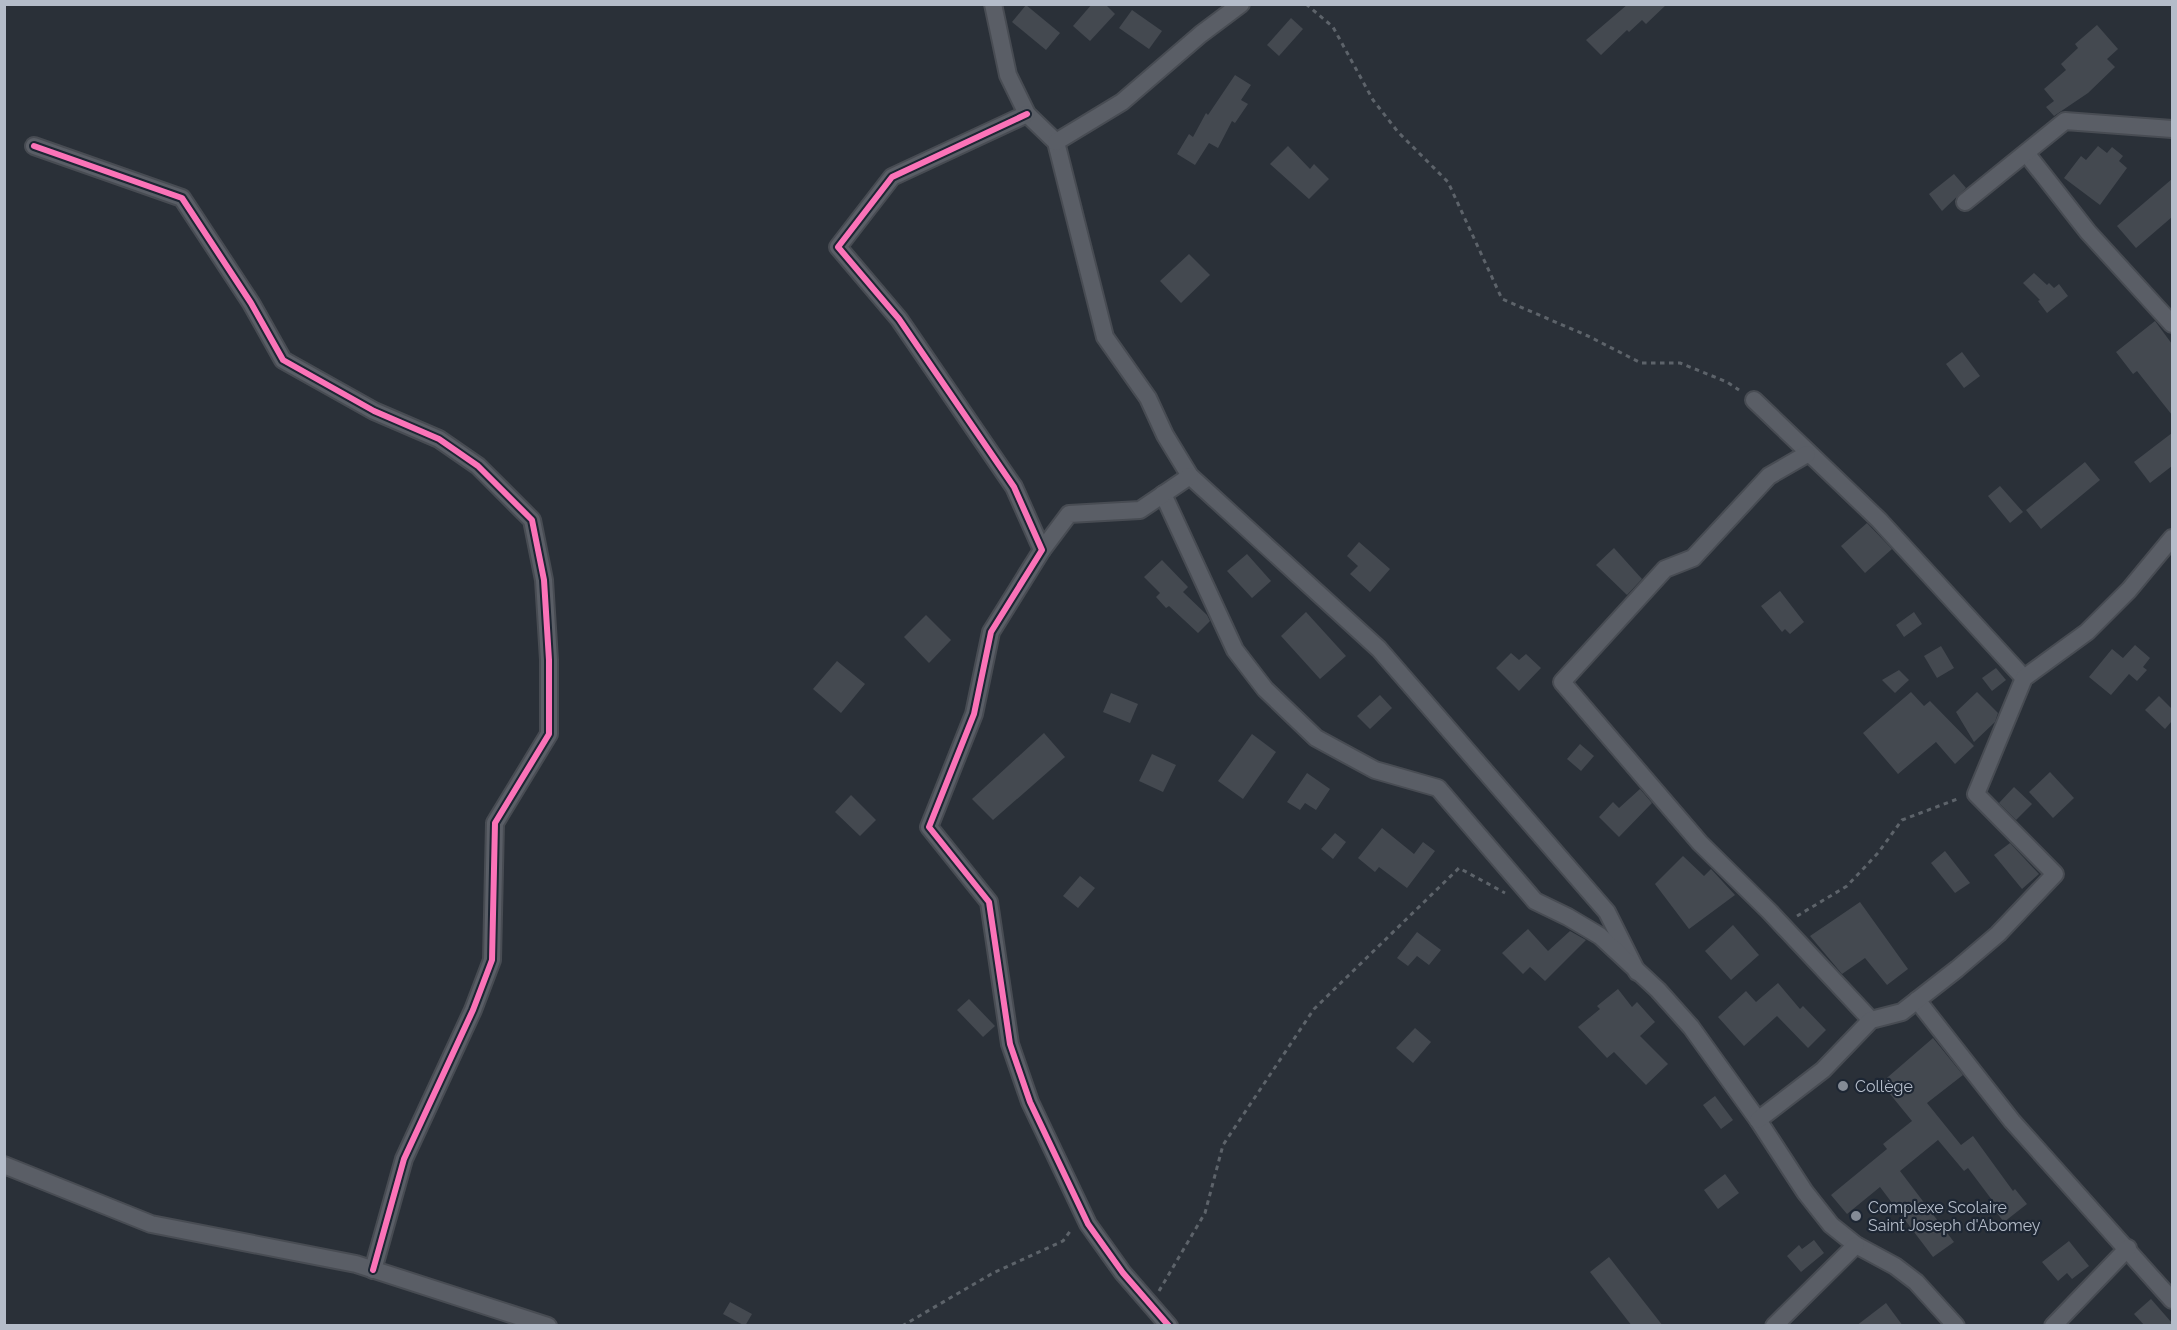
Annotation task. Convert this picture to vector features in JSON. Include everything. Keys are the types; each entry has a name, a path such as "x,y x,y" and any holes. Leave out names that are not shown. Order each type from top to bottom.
{"street":[{"path":"993,4 1008,75 1027,114 1056,142 1105,337 1148,398 1165,435 1190,476 1379,649 1607,912 1637,972"},
{"path":"1056,142 1122,102 1201,34 1241,4"},
{"path":"1027,114 892,177 838,247 899,319 1014,487 1042,550"},
{"path":"1965,202 2065,121 2172,129"},
{"path":"34,146 182,198 251,303 283,360 374,411 440,439 478,466 532,520 544,580 549,660 549,734 495,823 492,960 473,1011 404,1159 372,1270"},
{"path":"2026,153 2088,232 2172,324"},
{"path":"1754,400 1807,454 1879,520 2024,678"},
{"path":"1807,454 1769,476 1693,558 1665,569 1562,682 1700,843 1780,923 1871,1020"},
{"path":"1170,1326 1123,1273 1083,1213 1030,1102 1010,1044 989,902 929,827 974,714 991,632 1042,550 1069,514 1140,510 1190,476"},
{"path":"1163,494 1235,650 1265,689 1316,738 1375,770 1438,788 1480,834 1503,866 1535,902 1568,917 1600,936 1691,1026 1758,1120 1804,1192 1831,1225 1856,1245 1895,1266 1916,1282 1956,1326"},
{"path":"1758,1120 1823,1070 1871,1020 1902,1012 1998,934 2055,874 1976,794 2024,678 2088,632 2128,590 2172,538"},
{"path":"1917,1000 2012,1121 2128,1248 2172,1300"},
{"path":"4,1165 151,1224 372,1270 548,1326"},
{"path":"1774,1326 1856,1245"},
{"path":"2053,1326 2128,1248"}],"path":[{"path":"1306,4 1333,27 1373,100 1398,132 1448,182 1502,299 1588,336 1641,363 1680,363 1727,382 1754,400"},
{"path":"1780,923 1806,913 1847,886 1878,853 1902,820 1942,803 1976,794"},
{"path":"1151,1305 1205,1213 1223,1145 1314,1009 1459,868 1508,894"},
{"path":"902,1326 993,1273 1063,1242 1083,1213"}],"building":[{"path":"1092,4 1105,4 1115,14 1090,41 1073,26"},
{"path":"1628,4 1667,4 1646,24 1642,20 1629,32 1627,30 1601,55 1586,40"},
{"path":"1026,5 1060,33 1046,50 1012,22"},
{"path":"1132,10 1162,31 1149,49 1119,28"},
{"path":"1291,18 1303,29 1279,56 1267,45"},
{"path":"2097,25 2118,49 2107,59 2115,67 2088,93 2054,116 2046,107 2054,101 2044,89 2066,70 2061,64 2078,48 2075,44"},
{"path":"1235,75 1251,85 1241,100 1248,104 1235,123 1232,121 1218,148 1209,143 1195,165 1177,154 1189,134 1193,137 1206,113 1208,115"},
{"path":"1288,146 1310,169 1314,164 1329,179 1309,199 1270,164"},
{"path":"2098,146 2107,153 2112,147 2123,156 2119,161 2127,168 2100,205 2064,178 2081,156 2086,160"},
{"path":"1954,174 1966,188 1942,211 1929,194"},
{"path":"2172,179 2172,217 2136,248 2117,226"},
{"path":"1189,254 1210,275 1181,303 1160,281"},
{"path":"2034,273 2047,285 2049,283 2054,288 2059,284 2068,296 2047,313 2038,301 2040,300 2023,283"},
{"path":"2155,321 2172,344 2172,415 2137,371 2133,374 2116,352"},
{"path":"1962,352 1980,376 1964,388 1946,364"},
{"path":"2172,433 2172,466 2150,483 2134,462"},
{"path":"2085,462 2100,480 2041,529 2026,510"},
{"path":"2000,486 2023,512 2010,523 1988,496"},
{"path":"1867,523 1892,549 1865,573 1841,546"},
{"path":"1359,542 1390,569 1370,592 1350,574 1358,566 1347,556"},
{"path":"1614,548 1642,579 1627,595 1596,565"},
{"path":"1247,554 1271,581 1252,598 1227,571"},
{"path":"1162,560 1188,587 1183,592 1207,615 1210,621 1198,633 1169,606 1166,608 1156,597 1160,593 1144,577"},
{"path":"1780,591 1804,622 1790,634 1785,629 1782,632 1761,606"},
{"path":"1306,612 1346,656 1320,679 1281,636"},
{"path":"1914,612 1922,624 1904,637 1896,625"},
{"path":"926,615 951,640 929,663 904,637"},
{"path":"2135,645 2150,658 2143,667 2147,670 2137,681 2129,674 2111,695 2089,677 2112,649 2123,658"},
{"path":"1941,646 1954,668 1937,678 1924,656"},
{"path":"1511,653 1519,660 1526,654 1541,668 1519,691 1496,668"},
{"path":"837,661 865,684 841,713 813,689"},
{"path":"1996,668 2006,680 1992,691 1982,678"},
{"path":"1899,670 1909,680 1895,693 1882,680"},
{"path":"1911,692 1924,706 1930,701 1974,746 1955,764 1936,742 1898,774 1863,733"},
{"path":"1977,692 1998,713 1995,722 1974,742 1956,712"},
{"path":"1111,693 1138,704 1130,723 1103,712"},
{"path":"1380,695 1392,708 1370,729 1357,716"},
{"path":"2159,696 2172,709 2172,721 2165,729 2145,710"},
{"path":"1044,733 1065,757 993,820 972,799"},
{"path":"1252,734 1276,752 1243,799 1218,781"},
{"path":"1580,744 1594,756 1581,771 1567,759"},
{"path":"1152,754 1176,765 1163,792 1139,781"},
{"path":"2050,772 2074,798 2053,818 2029,792"},
{"path":"1307,773 1330,789 1316,810 1305,803 1300,810 1287,802"},
{"path":"2014,787 2032,804 2016,820 1999,803"},
{"path":"1640,789 1652,803 1619,837 1599,817 1613,802 1619,808"},
{"path":"851,795 876,820 860,836 835,812"},
{"path":"1382,828 1414,854 1423,842 1435,851 1407,888 1379,867 1375,872 1358,858"},
{"path":"1335,833 1346,842 1333,859 1321,849"},
{"path":"2010,843 2039,874 2022,889 1994,855"},
{"path":"1945,851 1970,883 1955,893 1931,863"},
{"path":"1683,856 1704,876 1711,869 1735,895 1689,929 1655,884"},
{"path":"1080,876 1095,888 1078,908 1063,896"},
{"path":"1860,902 1908,969 1887,985 1865,958 1842,974 1810,936"},
{"path":"1733,925 1759,955 1731,980 1705,951"},
{"path":"1528,929 1548,951 1570,931 1586,940 1545,981 1530,967 1523,974 1502,953"},
{"path":"1417,932 1441,950 1429,965 1417,956 1408,966 1397,958"},
{"path":"1778,983 1800,1009 1803,1006 1826,1030 1808,1048 1777,1016 1744,1046 1718,1017 1746,991 1756,1002"},
{"path":"1618,989 1632,1007 1637,1002 1655,1022 1640,1036 1668,1064 1646,1085 1614,1052 1607,1058 1578,1027 1600,1009 1597,1006"},
{"path":"969,999 995,1026 983,1037 957,1010"},
{"path":"1415,1028 1431,1042 1413,1063 1396,1048"},
{"path":"1933,1038 1963,1075 1927,1103 1961,1145 1973,1136 2013,1191 2015,1189 2027,1204 2004,1222 1992,1207 1995,1204 1968,1168 1964,1171 1938,1140 1900,1171 1954,1242 1933,1257 1880,1187 1847,1214 1831,1195 1887,1149 1883,1144 1912,1121 1881,1083"},
{"path":"1715,1096 1733,1120 1721,1129 1703,1105"},
{"path":"1725,1174 1739,1193 1718,1209 1704,1190"},
{"path":"1814,1240 1824,1253 1801,1272 1787,1256 1799,1245 1802,1249"},
{"path":"2069,1241 2089,1266 2072,1279 2067,1273 2058,1281 2042,1262"},
{"path":"1609,1257 1663,1326 1632,1326 1590,1272"},
{"path":"2151,1299 2172,1323 2172,1326 2145,1326 2134,1314"},
{"path":"730,1302 752,1314 745,1326 723,1314"},
{"path":"1886,1303 1903,1326 1856,1326"}],"cycle path":[{"path":"1027,114 892,177 838,247 899,319 1014,487 1042,550 991,632 974,714 929,827 989,902 1010,1044 1030,1102 1088,1224 1123,1273 1169,1326"},
{"path":"34,146 182,198 251,303 283,360 374,411 439,439 478,466 532,520 544,580 549,660 549,734 495,823 492,960 473,1010 404,1159 373,1270"}],"place":[{"name":"Collège","path":"1843,1086"},
{"name":"Complexe Scolaire Saint Joseph d'Abomey","path":"1856,1216"}]}
